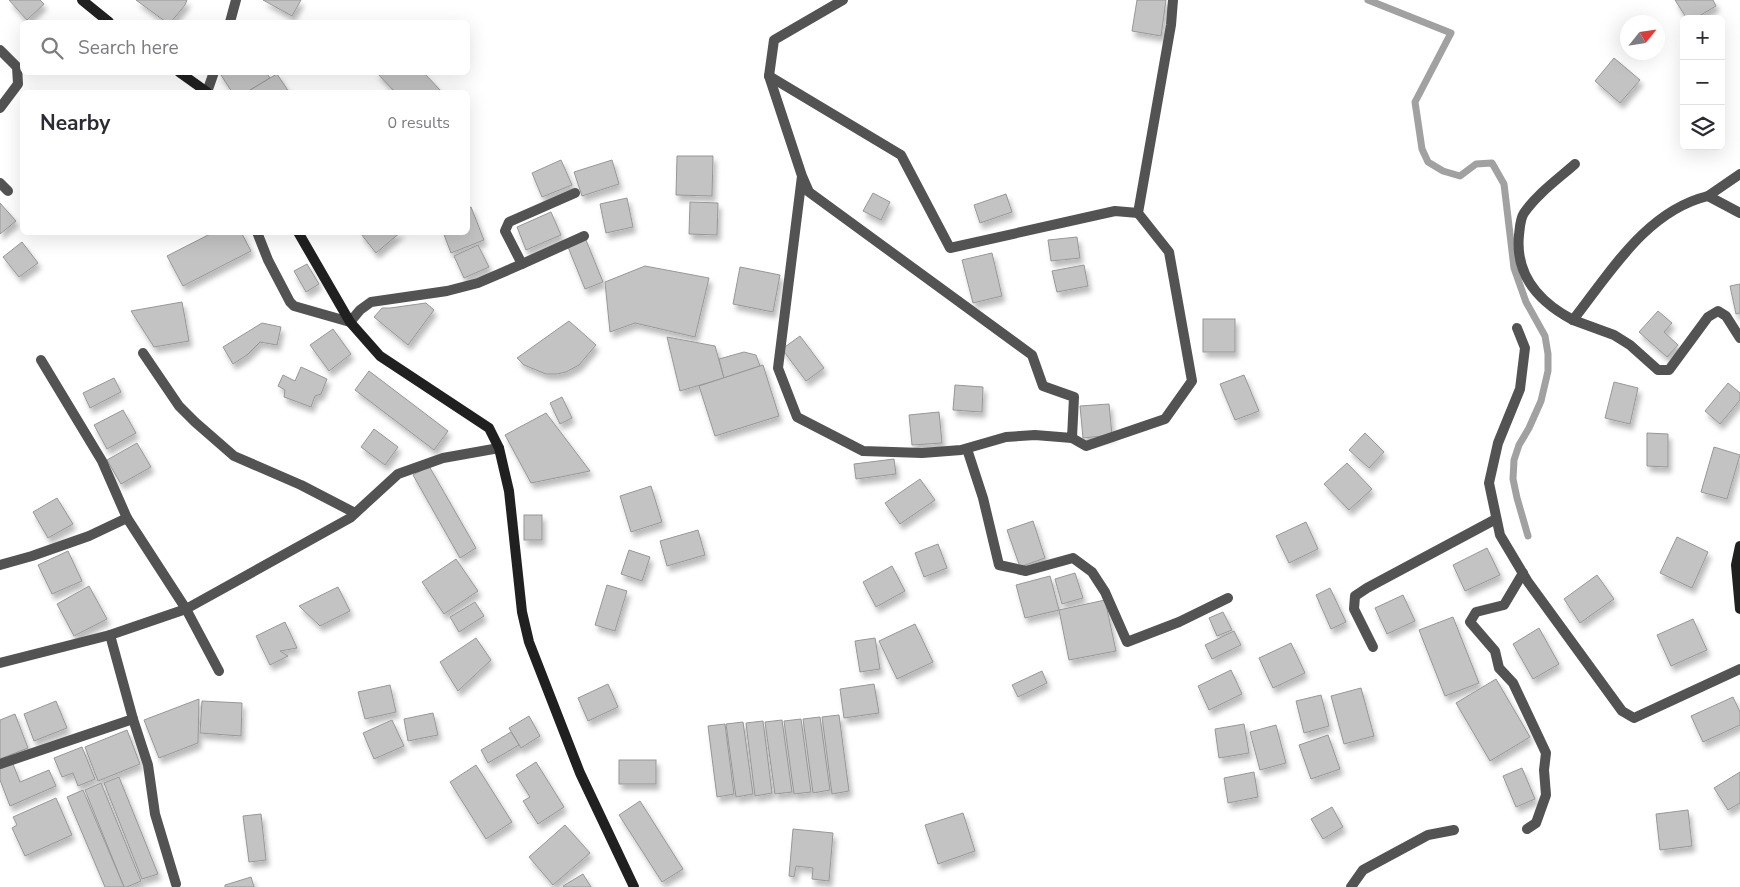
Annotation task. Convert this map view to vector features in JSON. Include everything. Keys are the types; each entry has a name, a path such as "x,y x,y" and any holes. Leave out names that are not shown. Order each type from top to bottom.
{"street":[{"path":"82,0 107,20"},
{"path":"231,20 236,0"},
{"path":"844,0 774,40 769,76 809,192 1032,355 1043,386 1074,397 1072,438"},
{"path":"1138,213 1171,25 1173,0"},
{"path":"0,50 18,67 18,84 0,108"},
{"path":"182,75 204,90"},
{"path":"208,90 213,75"},
{"path":"769,76 901,155 950,248 1115,211 1138,213 1169,252 1192,381 1165,419 1086,446 1072,438 1035,435 1006,437 967,449 922,453 863,451 797,416 778,368 802,176"},
{"path":"1575,164 1543,192 1523,214 1520,222 1518,245 1523,267 1530,285 1556,311 1573,320 1614,335 1630,345 1658,370 1669,370 1708,317 1718,311 1726,316 1740,338"},
{"path":"1573,320 1638,238 1664,216 1684,204 1708,196 1740,174"},
{"path":"0,183 8,191"},
{"path":"522,264 505,231 509,222 576,193"},
{"path":"1708,196 1740,213"},
{"path":"258,235 268,260 290,302 294,306 350,322"},
{"path":"300,235 350,322 380,356 489,428 499,448 509,491 522,612 528,642 580,774 634,887"},
{"path":"350,322 360,310 371,302 447,291 478,283 584,236"},
{"path":"1517,328 1526,348 1520,389 1498,443 1489,483 1500,534 1523,573 1622,711 1634,718 1740,669"},
{"path":"143,353 179,406 234,456 355,512"},
{"path":"41,360 102,461 126,518 186,609 219,671"},
{"path":"0,663 110,636 186,609 350,518 398,474 444,458 499,448"},
{"path":"967,449 983,498 999,565 1026,571 1074,558 1092,572 1105,592 1126,642 1179,622 1228,598"},
{"path":"0,565 89,536 126,518"},
{"path":"1373,647 1354,609 1355,596 1496,519"},
{"path":"1740,546 1736,565 1740,609"},
{"path":"1523,573 1504,605 1476,612 1470,622 1495,651 1499,668 1512,683 1546,753 1544,770 1546,795 1536,823 1527,829"},
{"path":"110,636 148,765 155,814 176,884"},
{"path":"0,764 133,719"},
{"path":"1351,887 1363,870 1428,835 1454,830"}],"building":[{"path":"9,0 40,0 44,4 27,20"},
{"path":"136,0 187,0 173,20 163,20"},
{"path":"263,0 301,0 292,16"},
{"path":"1137,0 1166,0 1161,36 1132,31"},
{"path":"1675,0 1713,0 1716,6 1701,15 1684,15"},
{"path":"1614,58 1640,80 1620,103 1595,81"},
{"path":"221,75 268,75 270,78 250,90 231,90"},
{"path":"278,75 288,90 250,90"},
{"path":"379,75 426,75 440,90 393,90"},
{"path":"677,156 713,156 712,196 676,195"},
{"path":"561,160 572,185 542,197 532,173"},
{"path":"612,160 619,184 582,196 574,172"},
{"path":"873,193 890,202 881,220 863,211"},
{"path":"1006,194 1012,212 980,223 974,205"},
{"path":"627,198 633,227 606,233 600,204"},
{"path":"690,202 718,203 717,235 689,234"},
{"path":"0,203 16,221 0,234"},
{"path":"470,207 484,240 451,253 444,235 470,235"},
{"path":"551,212 561,235 526,250 517,227"},
{"path":"208,235 243,235 251,251 183,286 167,256"},
{"path":"362,235 397,235 376,253"},
{"path":"1077,237 1080,258 1051,261 1048,240"},
{"path":"586,240 603,282 585,289 568,247"},
{"path":"22,242 38,263 19,277 3,257"},
{"path":"478,245 489,267 464,278 454,256"},
{"path":"992,253 1002,296 973,303 962,260"},
{"path":"307,264 319,284 306,292 294,271"},
{"path":"1084,265 1088,286 1057,292 1052,271"},
{"path":"645,266 709,278 695,337 635,323 610,332 605,282"},
{"path":"740,267 780,275 773,312 733,304"},
{"path":"1740,284 1740,313 1736,314 1730,286"},
{"path":"182,302 189,341 154,347 131,311"},
{"path":"426,303 434,310 408,345 374,317 382,308"},
{"path":"1658,311 1672,323 1664,332 1678,345 1667,357 1639,332"},
{"path":"1203,319 1235,319 1235,352 1203,352"},
{"path":"569,321 596,345 579,365 566,372 546,374 524,365 517,358"},
{"path":"262,323 281,327 277,345 260,342 247,355 233,364 223,347"},
{"path":"333,329 351,354 329,371 310,345"},
{"path":"800,336 824,368 806,381 782,349"},
{"path":"667,337 715,346 724,378 680,391"},
{"path":"744,352 756,355 760,366 724,378 719,359"},
{"path":"763,365 779,416 715,436 699,386"},
{"path":"301,367 327,379 321,394 315,396 311,407 284,397 285,390 278,386 283,375 295,381"},
{"path":"369,371 448,431 434,450 355,390"},
{"path":"1244,375 1259,411 1235,420 1220,384"},
{"path":"114,378 121,392 90,408 83,393"},
{"path":"1614,382 1638,388 1630,424 1605,418"},
{"path":"1728,383 1740,393 1740,400 1720,424 1705,411"},
{"path":"955,385 983,387 982,412 953,410"},
{"path":"562,397 572,418 560,424 550,403"},
{"path":"1109,404 1112,435 1083,438 1080,406"},
{"path":"123,410 136,433 107,449 94,425"},
{"path":"939,412 942,443 912,445 909,415"},
{"path":"546,413 590,471 531,483 505,435"},
{"path":"374,429 398,447 385,465 361,447"},
{"path":"1365,433 1384,452 1369,468 1349,450"},
{"path":"1647,433 1668,434 1668,467 1647,466"},
{"path":"137,443 151,467 121,484 107,460"},
{"path":"1714,447 1740,455 1727,499 1701,492"},
{"path":"894,459 896,474 856,479 854,464"},
{"path":"1347,463 1372,489 1349,510 1324,484"},
{"path":"429,466 476,548 460,558 413,475"},
{"path":"920,479 935,500 900,524 885,503"},
{"path":"651,486 662,522 631,532 620,496"},
{"path":"57,498 73,524 48,538 33,512"},
{"path":"524,515 542,515 542,540 524,540"},
{"path":"1033,521 1045,558 1020,567 1007,530"},
{"path":"1306,522 1318,549 1289,563 1276,536"},
{"path":"698,530 705,555 667,566 660,541"},
{"path":"1677,537 1708,552 1692,588 1660,573"},
{"path":"938,544 947,568 924,577 915,553"},
{"path":"1487,548 1500,575 1465,591 1453,565"},
{"path":"629,550 650,557 642,581 621,574"},
{"path":"68,551 82,581 52,594 38,565"},
{"path":"456,559 478,591 444,614 422,582"},
{"path":"892,566 905,591 876,607 863,582"},
{"path":"1075,573 1083,598 1062,604 1055,579"},
{"path":"1597,575 1614,599 1580,623 1564,599"},
{"path":"1050,576 1059,610 1025,618 1016,585"},
{"path":"607,585 627,591 615,631 595,625"},
{"path":"89,586 107,619 74,636 57,604"},
{"path":"338,587 350,611 320,626 299,606"},
{"path":"1330,588 1346,622 1331,629 1316,595"},
{"path":"1403,595 1415,621 1387,634 1375,608"},
{"path":"1105,600 1116,651 1069,660 1059,610"},
{"path":"475,602 484,616 459,632 450,617"},
{"path":"1223,612 1232,630 1217,636 1209,618"},
{"path":"1453,617 1479,683 1445,696 1419,630"},
{"path":"1693,619 1707,650 1671,666 1657,635"},
{"path":"285,622 297,648 280,651 288,656 270,665 256,636"},
{"path":"915,624 933,662 897,679 879,641"},
{"path":"1539,628 1559,664 1533,679 1513,644"},
{"path":"1234,631 1241,645 1212,659 1205,645"},
{"path":"476,638 491,660 458,691 440,662"},
{"path":"875,638 880,669 860,672 855,641"},
{"path":"1291,643 1305,673 1273,688 1259,658"},
{"path":"1231,670 1242,694 1209,710 1198,686"},
{"path":"1042,671 1047,683 1018,697 1012,685"},
{"path":"1496,679 1530,737 1490,761 1456,703"},
{"path":"608,684 618,707 588,721 578,698"},
{"path":"874,684 879,713 844,718 840,689"},
{"path":"390,685 396,712 365,719 358,692"},
{"path":"1361,688 1374,736 1344,744 1331,696"},
{"path":"1321,695 1329,726 1304,733 1296,701"},
{"path":"1733,697 1740,712 1740,725 1703,742 1691,716"},
{"path":"199,699 198,743 159,758 144,720"},
{"path":"56,701 67,728 34,741 24,714"},
{"path":"202,701 242,703 241,736 200,733"},
{"path":"433,713 438,735 408,741 404,719"},
{"path":"15,714 28,748 0,759 0,720"},
{"path":"839,715 849,791 832,794 822,717"},
{"path":"529,716 540,736 521,748 509,728"},
{"path":"820,717 830,790 813,793 803,719"},
{"path":"801,719 811,792 794,794 784,721"},
{"path":"392,720 404,746 374,759 363,733"},
{"path":"782,720 792,792 775,794 765,722"},
{"path":"763,721 772,793 755,796 746,723"},
{"path":"743,722 753,794 736,797 726,724"},
{"path":"725,724 734,794 717,797 708,726"},
{"path":"1244,724 1249,753 1219,758 1215,729"},
{"path":"1276,725 1286,763 1260,770 1250,732"},
{"path":"127,730 140,764 98,781 85,747"},
{"path":"511,732 519,745 488,763 481,750"},
{"path":"1328,735 1340,769 1311,779 1299,745"},
{"path":"82,747 95,779 78,786 73,773 62,777 54,758"},
{"path":"619,760 656,760 656,784 619,784"},
{"path":"536,762 564,807 538,824 523,801 530,797 516,775"},
{"path":"13,764 20,782 49,770 56,786 10,806 0,780 0,769"},
{"path":"476,765 512,822 486,839 450,782"},
{"path":"1522,768 1535,799 1516,807 1503,776"},
{"path":"1254,772 1258,797 1228,803 1224,778"},
{"path":"1740,772 1740,803 1728,810 1714,788"},
{"path":"119,777 158,874 142,879 104,783"},
{"path":"101,783 141,881 127,887 124,887 85,790"},
{"path":"83,790 124,887 105,887 67,797"},
{"path":"56,798 72,835 25,856 12,828 17,825 13,817"},
{"path":"640,801 683,869 662,882 619,815"},
{"path":"1332,807 1343,827 1323,839 1311,819"},
{"path":"1688,810 1692,846 1660,850 1656,814"},
{"path":"963,813 975,851 938,864 925,825"},
{"path":"261,814 266,860 249,862 243,816"},
{"path":"565,825 590,853 553,885 529,857"},
{"path":"793,829 833,833 829,881 812,879 813,868 796,866 794,877 789,876"},
{"path":"583,874 591,887 563,886"},
{"path":"251,877 254,887 225,887 225,885"}],"waterway":[{"path":"1368,0 1451,33 1415,102 1422,149 1428,162 1443,171 1460,176 1476,164 1492,163 1504,184 1514,268 1526,302 1545,336 1548,354 1548,371 1541,401 1519,445 1514,460 1513,479 1528,536"}]}
